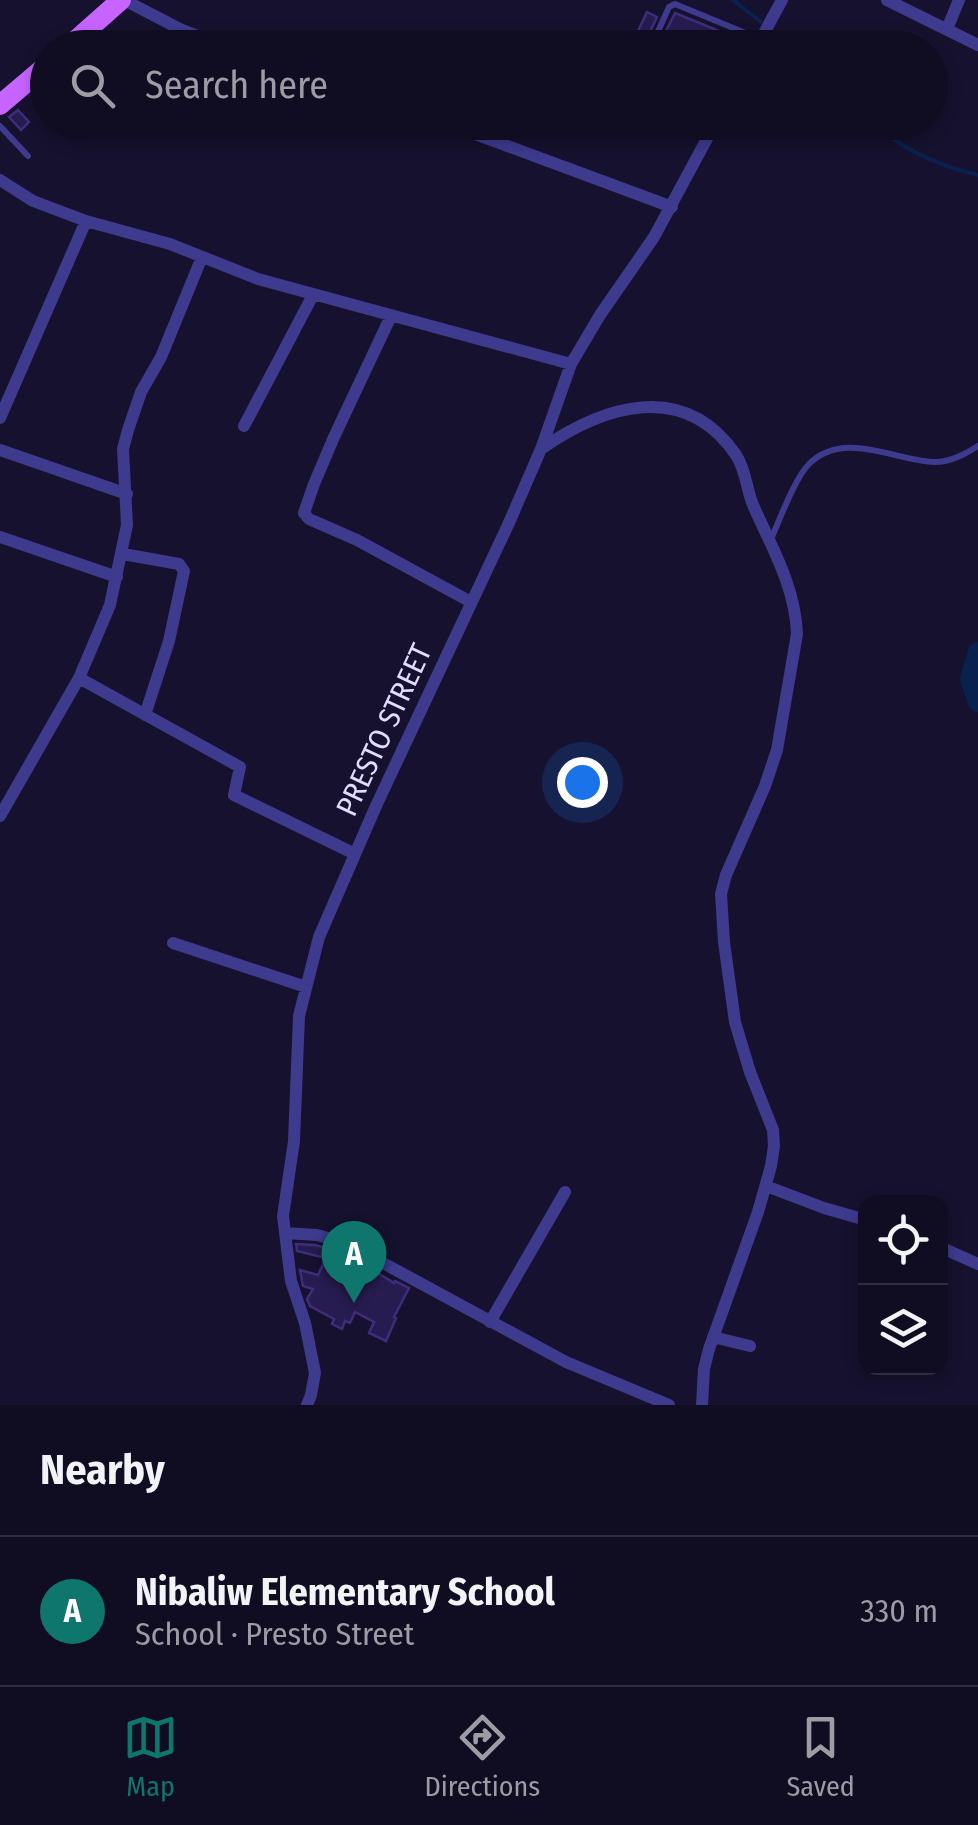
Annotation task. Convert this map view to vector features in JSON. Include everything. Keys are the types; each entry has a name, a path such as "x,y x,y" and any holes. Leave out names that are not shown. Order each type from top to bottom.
{"main road":[{"path":"88,30 123,0"},
{"path":"0,105 30,79"}],"street":[{"path":"123,0 183,30"},
{"path":"765,30 782,0"},
{"path":"887,0 946,30 959,0"},
{"path":"948,31 978,45"},
{"path":"491,140 672,208"},
{"name":"PRESTO STREET","path":"307,1405 315,1372 291,1280 284,1199 294,1141 297,1037 319,937 508,525 571,364 672,208 707,140"},
{"path":"0,180 33,202 145,236 258,279 571,364"},
{"path":"0,418 86,221"},
{"path":"0,816 79,678 110,605 127,525 124,448 134,410 161,357 202,257"},
{"path":"244,426 313,295"},
{"path":"391,316 342,419 304,513 471,602"},
{"path":"540,449 570,429 612,413 646,407 681,410 717,433 738,458 796,615 797,634 777,750 721,894 735,1022 773,1130 774,1146 758,1212 704,1370 702,1405"},
{"path":"0,450 127,494"},
{"path":"0,537 117,576"},
{"path":"123,554 179,564 184,571 169,641 145,716"},
{"path":"79,678 240,767 234,796 355,854"},
{"path":"173,943 306,986"},
{"path":"766,1186 858,1218"},
{"path":"490,1322 565,1192"},
{"path":"284,1233 317,1235 346,1244 566,1362 669,1405"},
{"path":"948,1251 978,1264"},
{"path":"713,1338 750,1346"}],"lane":[{"path":"659,30 669,7 675,4 734,30"},
{"path":"0,126 28,156"},
{"path":"770,540 803,471 830,450 852,447 934,462 956,458 978,446"}],"building":[{"path":"647,12 657,17 651,30 638,30"},
{"path":"675,13 717,30 666,30"},
{"path":"18,110 29,122 21,130 9,117"},
{"path":"296,1244 334,1250 409,1288 386,1341 369,1333 374,1322 355,1312 342,1329 332,1324 334,1319 310,1306 307,1299 313,1289 303,1286 300,1270 318,1275 326,1258 297,1251"}],"waterway":[{"path":"733,0 771,30"},
{"path":"895,140 949,167 978,175"},
{"path":"978,652 970,679 978,702"}],"place":[{"name":"Nibaliw Elementary School","path":"354,1303"}]}
